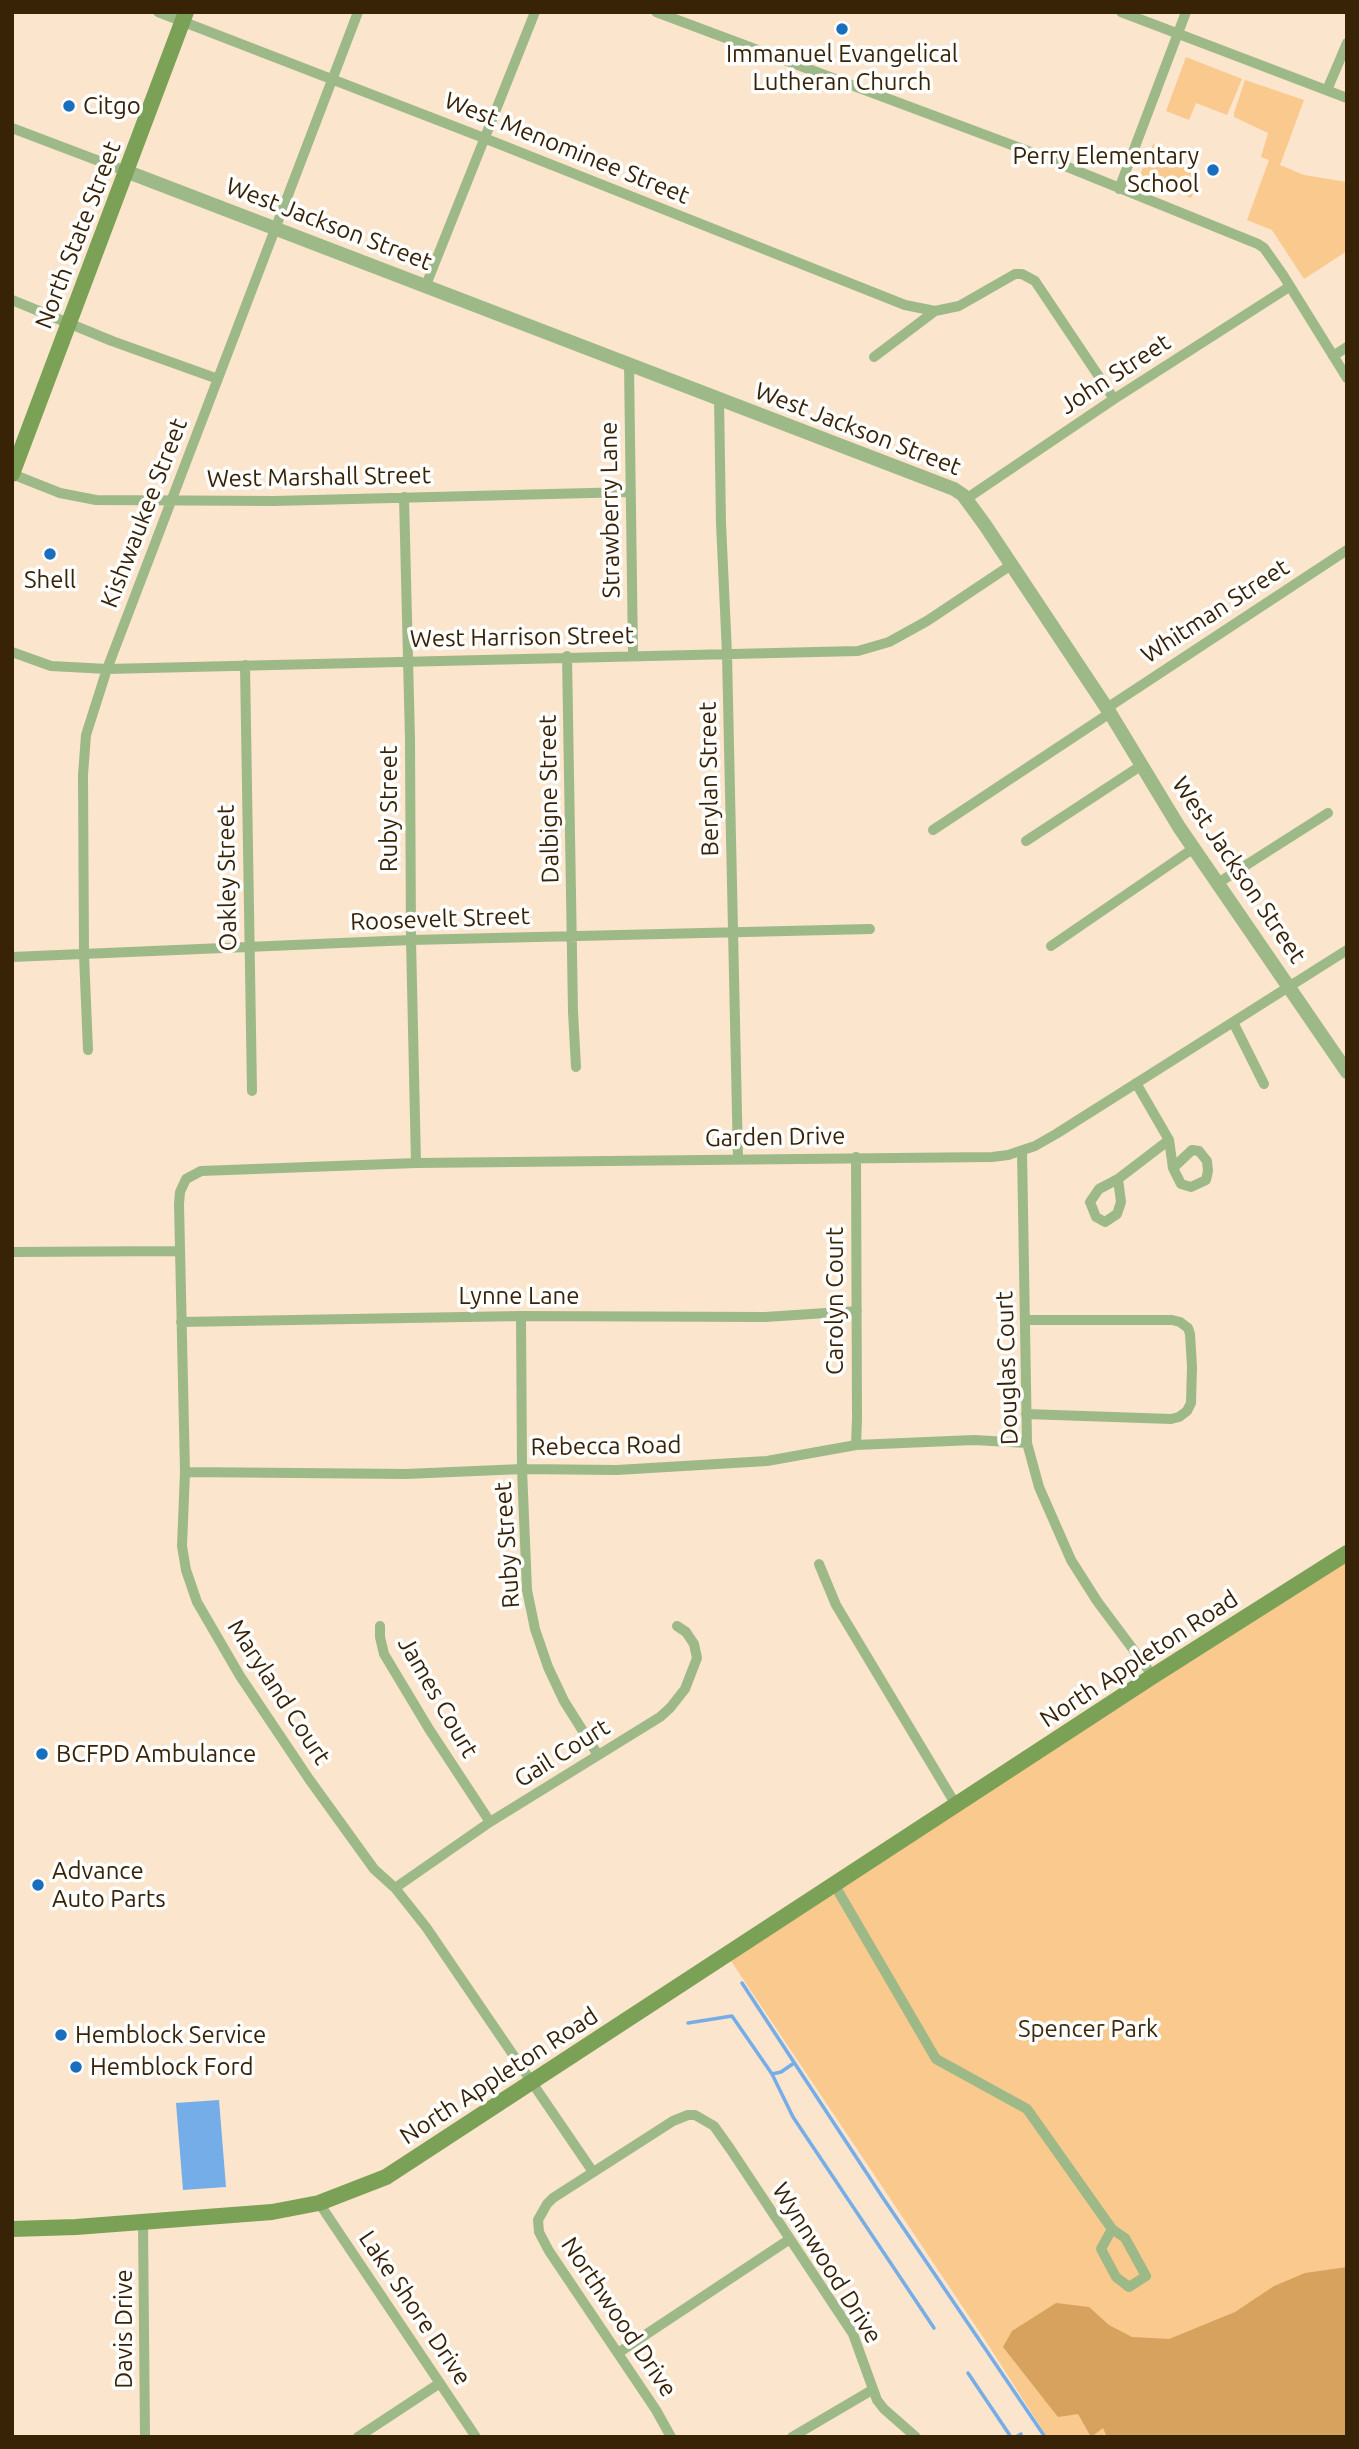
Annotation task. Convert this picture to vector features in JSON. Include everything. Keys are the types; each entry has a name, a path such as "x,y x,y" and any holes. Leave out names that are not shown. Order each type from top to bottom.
{"main road":[{"name":"North State Street","path":"12,474 128,172 184,17"},
{"name":"North Appleton Road","path":"12,2229 272,2212 319,2203 386,2178 1153,1676 1347,1553"}],"street":[{"name":"West Menominee Street","path":"158,12 184,17 332,79 905,305 935,311"},
{"name":"Kishwaukee Street","path":"88,1051 84,955 83,775 86,735 107,669 358,12"},
{"path":"426,285 535,12"},
{"path":"656,12 1015,147 1258,244 1267,253 1347,378"},
{"path":"1121,12 1347,98"},
{"path":"1119,189 1186,12"},
{"path":"1327,90 1347,43"},
{"path":"12,128 128,172"},
{"name":"West Jackson Street","path":"128,172 954,489 966,499 1109,710 1194,848 1347,1072"},
{"path":"874,357 935,311 959,306 1015,274 1022,274 1035,281 1114,399"},
{"name":"John Street","path":"966,499 1114,399 1289,287"},
{"path":"12,300 112,341 218,379"},
{"path":"1333,356 1347,347"},
{"name":"Strawberry Lane","path":"629,365 633,655"},
{"name":"Berylan Street","path":"719,398 738,1159"},
{"name":"West Marshall Street","path":"12,474 60,492 96,500 274,501 630,492"},
{"name":"Ruby Street","path":"404,497 416,1163"},
{"name":"Whitman Street","path":"933,830 1347,550"},
{"name":"West Harrison Street","path":"12,652 51,666 107,669 858,651 889,642 927,621 1011,565"},
{"name":"Dalbigne Street","path":"567,656 576,1066"},
{"name":"Oakley Street","path":"245,666 252,1091"},
{"path":"1026,841 1142,765"},
{"path":"1218,883 1328,813"},
{"path":"1051,946 1194,848"},
{"name":"Roosevelt Street","path":"12,957 411,940 870,929"},
{"name":"Garden Drive","path":"213,1170 416,1163 992,1157 1022,1151 1045,1140 1347,950"},
{"path":"1233,1022 1264,1084"},
{"path":"1136,1083 1169,1140 1173,1168"},
{"path":"1118,1179 1169,1140"},
{"name":"Douglas Court","path":"1022,1151 1027,1443 1039,1486 1071,1560 1097,1601 1153,1676"},
{"name":"Carolyn Court","path":"856,1157 856,1445"},
{"name":"Maryland Court","path":"213,1170 191,1175 180,1192 185,1472 182,1546 186,1570 197,1602 240,1676 309,1779 374,1869 395,1888 467,1987 593,2172"},
{"path":"12,1252 180,1251"},
{"name":"Lynne Lane","path":"181,1322 521,1316 765,1317 857,1311"},
{"name":"Ruby Street","path":"521,1316 522,1469 527,1590 535,1629 548,1667 564,1701 598,1755"},
{"path":"1024,1320 1180,1322 1188,1328 1190,1334 1192,1367 1191,1403 1188,1411 1179,1417 1026,1414"},
{"name":"Rebecca Road","path":"185,1472 406,1474 522,1469 617,1470 767,1461 856,1445 974,1440 1027,1443"},
{"path":"820,1564 836,1605 956,1805"},
{"name":"James Court","path":"380,1626 384,1654 490,1822"},
{"name":"Gail Court","path":"395,1888 490,1822 660,1717 685,1689 697,1658 694,1644 686,1632 677,1626"},
{"path":"834,1884 936,2059 1027,2109 1112,2229 1125,2238 1146,2276 1129,2287 1116,2277 1101,2249 1112,2229"},
{"name":"Wynnwood Drive","path":"593,2172 673,2121 688,2115 695,2115 714,2126 853,2334 872,2390 884,2409 916,2437"},
{"name":"Northwood Drive","path":"593,2172 547,2204 538,2220 538,2232 671,2437"},
{"name":"Lake Shore Drive","path":"319,2203 476,2437"},
{"name":"Davis Drive","path":"144,2222 145,2437"},
{"path":"618,2353 790,2239"},
{"path":"358,2437 440,2383"},
{"path":"792,2437 872,2390"}],"green space":[{"path":"1186,57 1242,79 1227,115 1196,103 1189,120 1166,111"},
{"path":"1245,80 1304,100 1280,165 1304,175 1347,182 1347,251 1304,279 1272,230 1247,220 1269,160 1261,157 1268,133 1234,117"},
{"path":"1153,144 1160,147 1157,156 1196,172 1199,180 1191,198 1139,178"},
{"name":"Spencer Park","path":"1347,1550 1347,2437 1047,2437 727,1955"}],"shaded area":[{"path":"1347,2267 1347,2437 1107,2437 1103,2428 1091,2437 1078,2414 1058,2417 1003,2347 1012,2331 1056,2303 1089,2307 1109,2325 1132,2337 1169,2339 1235,2312 1274,2286 1305,2273"}],"water":[{"path":"219,2100 226,2187 183,2190 176,2103"}],"waterway":[{"path":"742,1983 1045,2437"},
{"path":"688,2023 732,2016 772,2074 793,2117 934,2328"},
{"path":"772,2074 781,2072 794,2063"},
{"path":"968,2373 1011,2437"},
{"path":"1016,2437 1021,2434"}],"place":[{"name":"Immanuel Evangelical Lutheran Church","path":"842,29"},
{"name":"Citgo","path":"69,106"},
{"name":"Perry Elementary School","path":"1213,170"},
{"name":"Shell","path":"50,554"},
{"name":"BCFPD Ambulance","path":"42,1754"},
{"name":"Advance Auto Parts","path":"38,1885"},
{"name":"Hemblock Service","path":"61,2035"},
{"name":"Hemblock Ford","path":"76,2067"}]}
